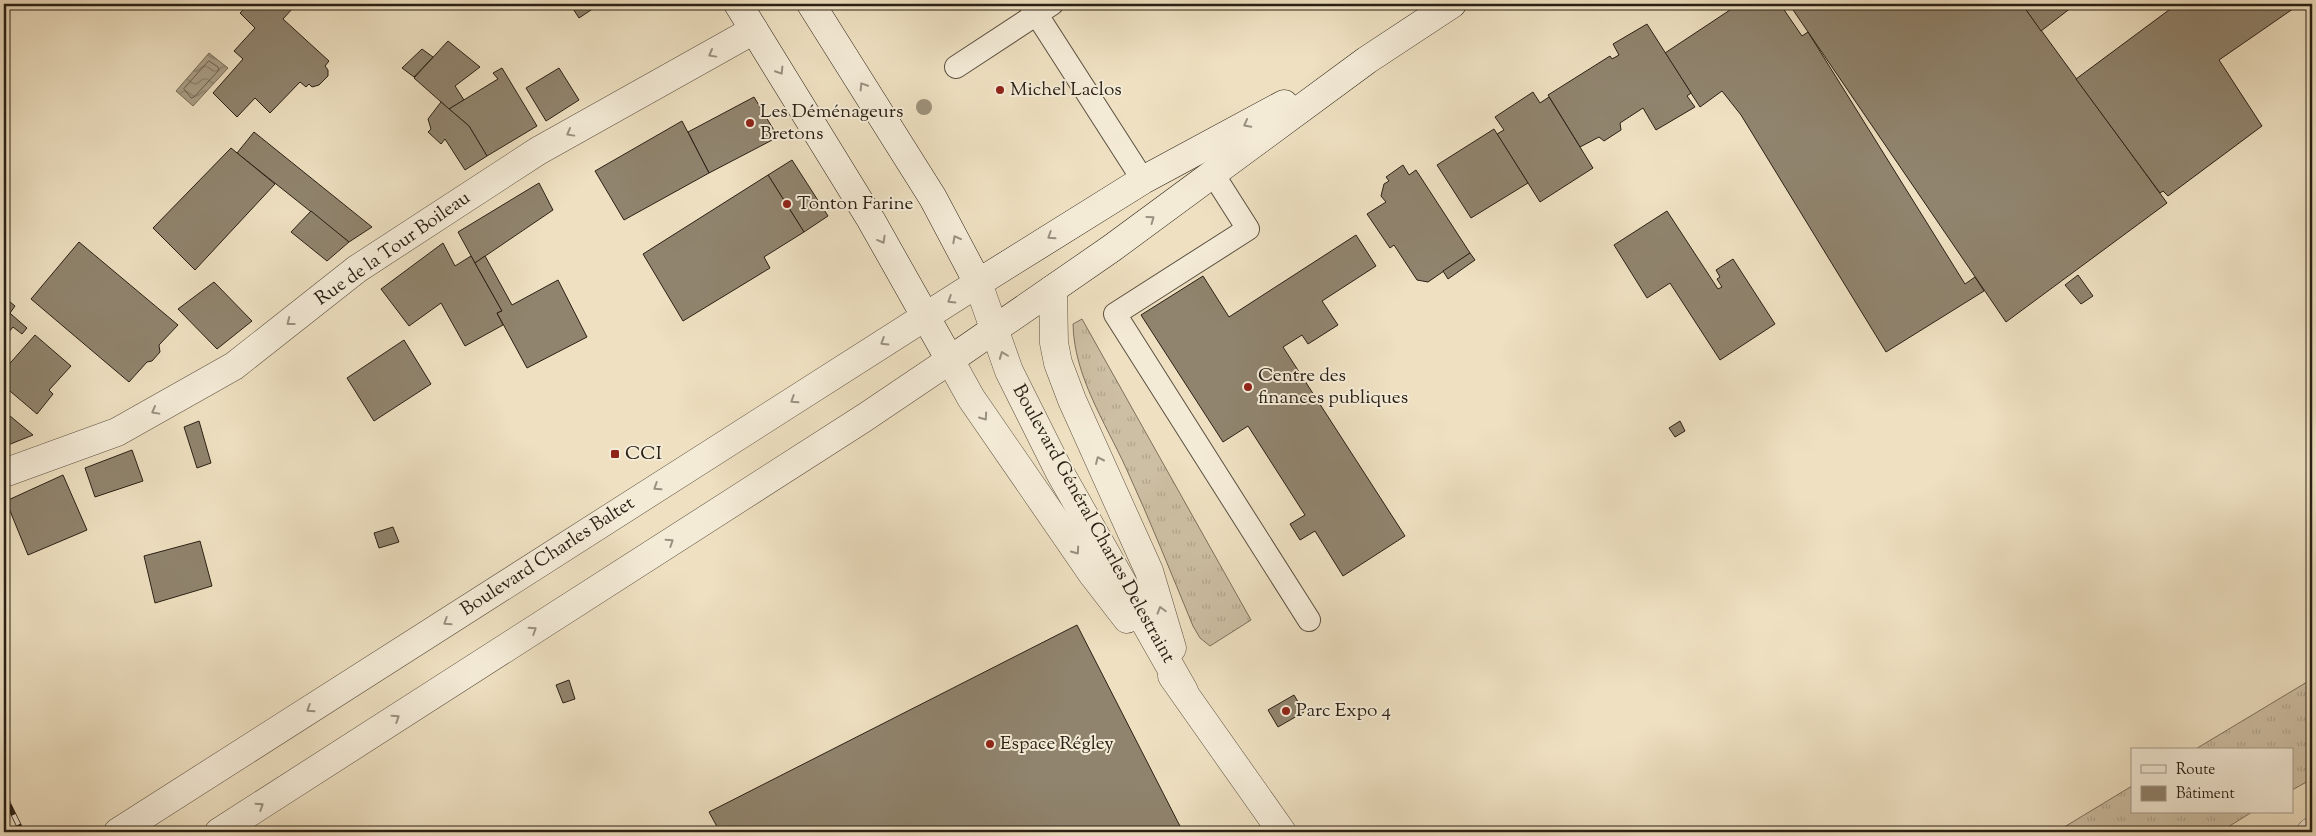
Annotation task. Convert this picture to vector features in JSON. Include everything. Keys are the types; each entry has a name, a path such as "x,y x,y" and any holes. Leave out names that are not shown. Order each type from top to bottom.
{"street":[{"name":"Boulevard Général Charles Delestraint","path":"738,4 871,220 971,398 1093,575 1184,691 1282,832"},
{"name":"Boulevard Général Charles Delestraint","path":"811,4 933,198 978,283 1009,371 1059,471 1184,691"},
{"path":"219,832 864,418 1053,288 1213,174 1367,60 1452,4"},
{"name":"Rue de la Tour Boileau","path":"4,472 117,432 234,366 357,269 530,157 754,30"},
{"name":"Boulevard Charles Baltet","path":"118,832 925,316 1143,180 1367,60"},
{"name":"Boulevard Général Charles Delestraint","path":"1053,288 1054,343 1058,362 1072,400 1149,571 1184,691"}],"lane":[{"path":"956,67 1040,7 1143,180"},
{"path":"1213,174 1248,229 1115,314 1309,620"}],"green space":[{"path":"1082,319 1251,620 1210,646 1200,638 1193,626 1135,488 1092,398 1079,362 1075,343 1073,324"},
{"path":"2312,679 2312,779 2294,789 2294,748 2197,748"},
{"path":"2131,787 2131,814 2249,814 2220,832 2056,832"}],"water":[{"path":"209,53 228,68 193,106 176,91"}],"building":[{"path":"249,4 289,4 293,8 283,19 329,61 325,66 328,70 328,76 319,85 312,87 309,84 306,87 300,82 270,113 255,98 237,117 213,93 243,59 234,51 255,28 240,13"},
{"path":"570,4 600,4 579,18"},
{"path":"1739,4 1780,4 1802,36 1808,32 1965,284 1975,277 1984,291 1886,352 1741,115 1722,91 1700,107 1665,53"},
{"path":"1789,4 2022,4 2167,203 2006,322"},
{"path":"2022,4 2076,4 2041,31"},
{"path":"2177,4 2300,4 2219,60 2262,126 2168,196 2163,191 2160,193 2076,79"},
{"path":"1647,24 1691,93 1687,96 1695,107 1656,130 1643,108 1620,123 1621,130 1604,141 1599,137 1580,147 1548,95 1610,56 1612,59 1619,55 1613,44"},
{"path":"448,41 480,67 455,86 464,100 449,109 414,78"},
{"path":"422,49 433,57 414,77 402,68"},
{"path":"502,68 537,126 487,156 469,126 449,109 498,79 493,73"},
{"path":"559,68 579,100 546,121 526,88"},
{"path":"1533,92 1540,103 1549,97 1593,168 1540,202 1497,134 1504,130 1495,117"},
{"path":"754,97 778,137 709,173 688,132"},
{"path":"441,102 469,126 487,156 465,170 445,139 441,144 428,132 431,129 428,119"},
{"path":"682,121 709,173 624,220 595,171"},
{"path":"1494,129 1528,183 1471,218 1437,165"},
{"path":"254,132 372,227 349,242 237,153"},
{"path":"231,148 275,184 195,270 153,228"},
{"path":"792,160 828,216 804,232 768,175"},
{"path":"1403,165 1409,175 1416,170 1470,253 1428,282 1417,280 1394,245 1390,248 1367,214 1386,202 1381,196 1384,184 1389,181 1386,177"},
{"path":"768,175 804,232 764,257 770,268 683,321 643,254"},
{"path":"539,183 553,210 475,263 458,232"},
{"path":"311,211 349,242 327,261 291,232"},
{"path":"1667,211 1718,289 1722,287 1717,279 1720,277 1716,270 1733,259 1775,324 1720,360 1670,283 1647,298 1614,245"},
{"name":"Centre des finances publiques","path":"1356,235 1376,266 1322,301 1338,325 1308,344 1302,335 1283,347 1405,536 1343,576 1315,531 1300,540 1290,524 1305,515 1248,426 1223,442 1141,315 1203,276 1229,317"},
{"path":"79,242 178,325 159,345 160,352 152,361 147,362 129,382 31,299"},
{"path":"443,243 455,266 471,256 502,311 497,313 503,325 465,346 441,303 409,326 381,289"},
{"path":"1470,253 1475,260 1448,279 1443,271"},
{"path":"485,256 512,305 558,280 587,337 527,368 497,313 502,311 475,263"},
{"path":"2078,275 2093,296 2081,304 2065,285"},
{"path":"214,282 252,321 217,349 178,309"},
{"path":"4,297 15,306 10,313 4,308"},
{"path":"4,308 27,328 22,334 13,327 4,338"},
{"path":"35,335 71,366 49,390 53,394 37,414 4,386 4,370"},
{"path":"404,340 431,384 374,421 347,378"},
{"path":"4,411 33,435 8,445 4,441"},
{"path":"199,421 211,463 197,468 184,427"},
{"path":"1680,421 1685,431 1675,437 1669,428"},
{"path":"132,450 143,481 95,497 85,468"},
{"path":"63,475 87,530 28,555 6,501"},
{"path":"393,527 399,542 379,548 374,533"},
{"path":"200,541 212,586 155,603 144,556"},
{"name":"Espace Régley","path":"1077,625 1183,832 720,832 709,812"},
{"path":"569,680 575,699 563,703 556,685"},
{"name":"Parc Expo 4","path":"1294,695 1304,712 1278,727 1268,710"}],"railway":[{"path":"4,795 22,832"}],"place":[{"name":"Michel Laclos","path":"1000,90"},
{"name":"Les Déménageurs Bretons","path":"750,123"},
{"name":"Tonton Farine","path":"787,204"},
{"name":"Centre des finances publiques","path":"1248,387"},
{"name":"CCI","path":"615,454"},
{"name":"Parc Expo 4","path":"1286,711"},
{"name":"Espace Régley","path":"990,744"}]}
